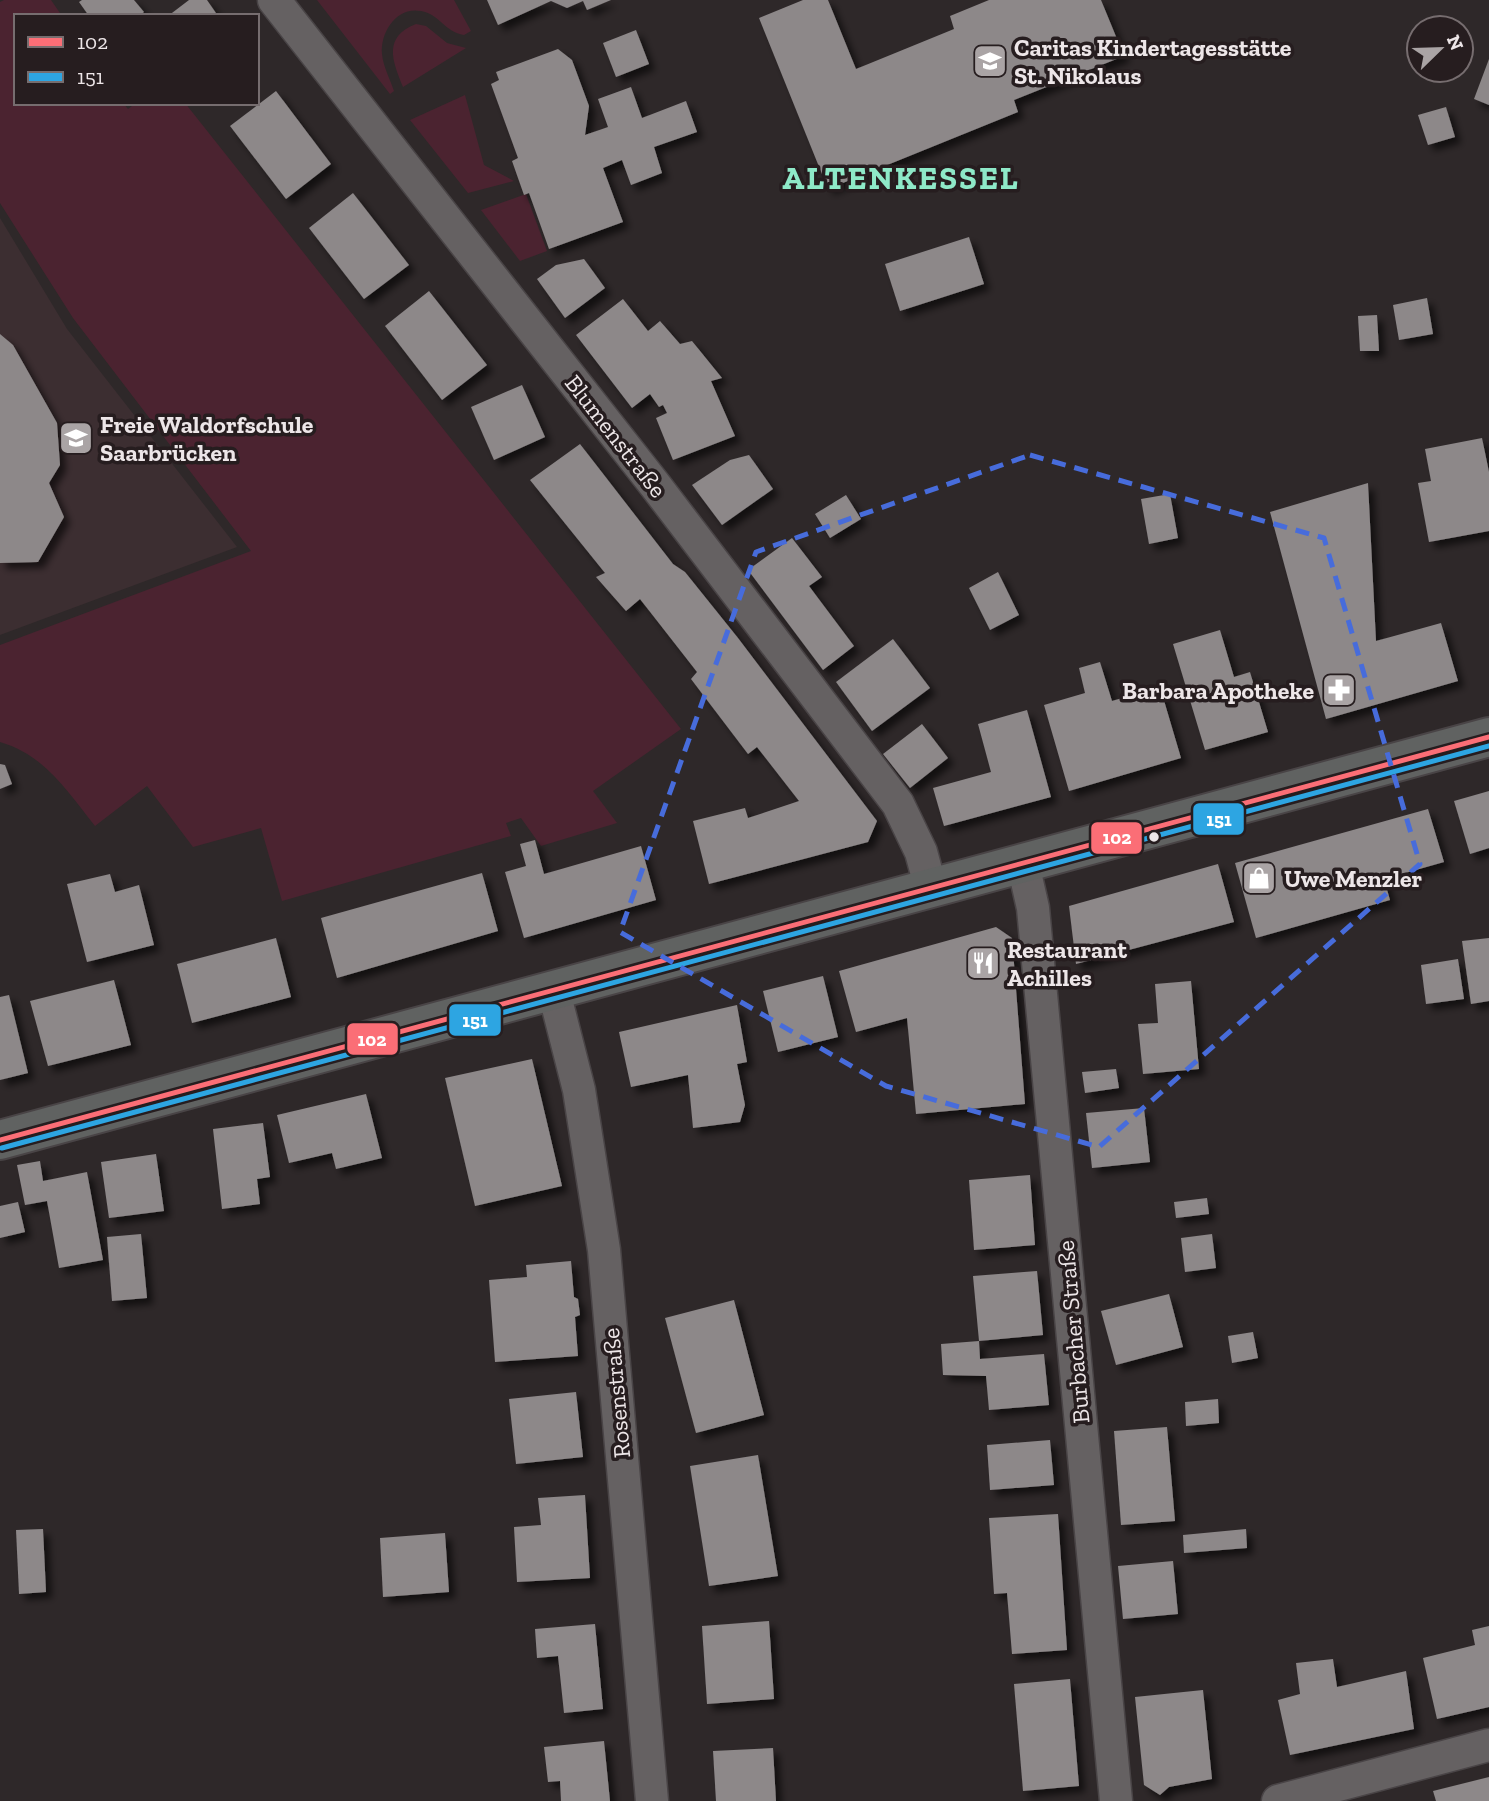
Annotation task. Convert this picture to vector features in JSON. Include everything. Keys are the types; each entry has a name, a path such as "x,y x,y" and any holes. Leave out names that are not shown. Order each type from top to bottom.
{"street":[{"name":"Blumenstraße","path":"274,0 655,485 898,804 921,852 931,889"},
{"path":"0,1140 553,988 931,889 1489,737"},
{"name":"Burbacher Straße","path":"1023,864 1035,922 1116,1801"},
{"name":"Rosenstraße","path":"553,988 579,1090 604,1250 652,1801"},
{"path":"1278,1801 1489,1745"}],"highlighted area":[{"path":"1030,455 1324,538 1420,864 1099,1147 886,1086 620,932 756,552"}],"shaded area":[{"path":"51,0 61,14 14,14 14,105 125,105 128,109 133,105 187,105 681,729 593,791 617,823 541,846 521,818 506,823 511,836 282,901 261,828 193,847 147,786 95,826 65,787 42,765 16,748 0,742 0,645 251,551 73,318 0,203 0,2"},
{"path":"317,0 454,0 471,31 464,35 457,33 421,11 404,13 398,17 387,29 382,46 384,63 394,91 390,94"},
{"path":"416,24 426,26 447,43 466,48 403,87 394,59 394,43 406,29"},
{"path":"465,95 484,165 514,181 468,193 410,120"},
{"path":"526,194 547,251 520,261 481,210"},
{"name":"Freie Waldorfschule Saarbrücken","path":"0,218 67,329 237,547 0,635"}],"building":[{"path":"134,0 144,12 88,14 79,2"},
{"path":"189,0 207,0 217,14 171,14"},
{"path":"487,0 611,0 587,10 583,1 567,8 551,1 498,25"},
{"path":"803,0 828,0 856,69 954,29 950,16 989,0 1101,0 1124,56 1014,100 1018,112 828,189 759,18"},
{"path":"636,30 649,64 616,77 603,43"},
{"path":"558,49 572,60 589,106 585,135 608,127 598,99 631,87 642,118 686,101 697,132 654,147 662,173 631,185 622,160 603,168 623,222 549,249 529,193 524,195 512,161 518,158 491,84 499,80 496,72"},
{"path":"1489,59 1489,105 1474,99"},
{"path":"276,91 331,164 286,199 230,126"},
{"path":"1446,107 1455,137 1428,145 1418,115"},
{"path":"353,193 409,265 364,299 309,228"},
{"path":"969,237 984,284 900,311 885,264"},
{"path":"584,259 605,288 565,318 537,279 556,265"},
{"path":"429,291 487,365 442,400 385,326"},
{"path":"1427,298 1433,334 1399,340 1393,305"},
{"path":"623,299 648,331 660,321 680,344 692,341 722,378 711,381 735,436 673,460 656,418 667,413 663,405 659,407 650,394 632,408 576,335"},
{"path":"1377,315 1379,351 1360,351 1358,316"},
{"path":"0,334 13,345 57,423 60,465 49,483 64,517 38,562 0,563"},
{"path":"522,385 545,437 494,460 471,407"},
{"path":"1482,438 1489,472 1489,531 1429,542 1418,483 1431,481 1425,449"},
{"path":"580,444 673,564 685,572 738,638 877,821 868,842 709,884 693,821 745,808 748,818 799,801 757,747 748,754 691,679 697,672 640,599 626,611 596,577 605,573 530,480"},
{"path":"749,455 773,489 722,525 692,485 730,460"},
{"path":"1368,483 1376,641 1441,623 1458,681 1326,719 1270,512"},
{"path":"1170,494 1178,538 1149,544 1141,499"},
{"path":"846,495 861,519 830,538 815,514"},
{"path":"792,538 822,577 809,586 854,646 823,670 748,570"},
{"path":"998,572 1019,615 990,630 969,588"},
{"path":"1220,630 1234,677 1250,672 1268,732 1205,750 1173,644"},
{"path":"893,639 930,688 872,731 836,682"},
{"path":"1100,662 1112,701 1160,687 1181,758 1069,791 1044,705 1085,693 1079,668"},
{"path":"1027,710 1051,797 944,826 933,788 991,772 978,724"},
{"path":"922,724 948,758 910,788 883,754"},
{"path":"0,764 5,765 12,784 0,789"},
{"path":"1489,791 1489,848 1470,854 1454,801"},
{"path":"1428,809 1444,862 1384,879 1390,900 1256,938 1235,863"},
{"path":"535,840 544,874 641,846 656,900 524,938 505,872 526,866 520,844"},
{"path":"1218,864 1234,922 1076,964 1069,906"},
{"path":"482,873 498,931 337,978 321,918"},
{"path":"110,874 115,892 139,885 154,945 87,962 67,884"},
{"path":"996,927 1012,938 1025,1104 916,1114 907,1018 856,1032 839,971"},
{"path":"276,938 291,997 192,1023 177,964"},
{"path":"1489,938 1489,1001 1471,1004 1462,941"},
{"path":"1458,959 1464,999 1426,1004 1421,965"},
{"path":"823,976 838,1037 778,1052 763,991"},
{"path":"114,980 131,1045 48,1066 30,1001"},
{"path":"1191,981 1199,1069 1143,1074 1138,1024 1158,1023 1155,984"},
{"path":"9,995 28,1073 0,1080 0,997"},
{"path":"737,1005 747,1062 737,1064 745,1105 740,1122 693,1128 688,1075 631,1087 619,1032"},
{"path":"532,1059 562,1186 475,1206 445,1078"},
{"path":"1116,1069 1119,1088 1085,1093 1082,1072"},
{"path":"366,1094 382,1158 336,1169 332,1153 289,1163 277,1115"},
{"path":"1144,1108 1150,1162 1092,1168 1086,1113"},
{"path":"263,1123 270,1177 257,1179 260,1204 222,1209 213,1129"},
{"path":"156,1154 164,1211 109,1218 101,1162"},
{"path":"40,1161 43,1181 87,1172 103,1260 59,1268 47,1201 25,1205 17,1165"},
{"path":"1030,1175 1035,1245 974,1250 969,1180"},
{"path":"1207,1198 1209,1214 1176,1218 1174,1202"},
{"path":"18,1202 25,1232 0,1238 0,1206"},
{"path":"141,1234 147,1298 112,1301 107,1237"},
{"path":"1212,1234 1216,1268 1185,1272 1181,1238"},
{"path":"571,1261 574,1297 578,1299 580,1315 575,1317 578,1356 495,1362 489,1280 527,1277 526,1265"},
{"path":"1037,1271 1043,1335 979,1341 973,1276"},
{"path":"1169,1294 1183,1347 1116,1365 1101,1311"},
{"path":"734,1300 764,1415 696,1433 665,1318"},
{"path":"1253,1332 1258,1358 1232,1363 1228,1336"},
{"path":"979,1341 980,1359 1044,1354 1049,1405 989,1410 986,1376 943,1375 941,1344"},
{"path":"576,1392 583,1457 516,1464 509,1399"},
{"path":"1218,1399 1219,1423 1186,1426 1185,1402"},
{"path":"1167,1427 1175,1521 1121,1525 1114,1431"},
{"path":"1050,1440 1054,1485 990,1490 987,1445"},
{"path":"758,1455 778,1576 709,1586 690,1466"},
{"path":"585,1495 590,1578 517,1582 514,1527 541,1525 538,1498"},
{"path":"1058,1514 1067,1650 1012,1654 1007,1593 994,1594 989,1518"},
{"path":"43,1529 46,1592 19,1594 16,1530"},
{"path":"1246,1529 1247,1548 1184,1553 1183,1535"},
{"path":"445,1533 449,1592 383,1597 380,1538"},
{"path":"1173,1561 1178,1614 1123,1619 1118,1566"},
{"path":"769,1621 774,1699 707,1704 702,1626"},
{"path":"595,1624 603,1709 564,1713 558,1656 537,1658 535,1629"},
{"path":"1489,1626 1489,1707 1437,1719 1423,1658 1475,1645 1472,1630"},
{"path":"1333,1659 1337,1687 1406,1671 1414,1729 1290,1755 1278,1700 1300,1694 1296,1663"},
{"path":"1070,1679 1079,1786 1023,1791 1014,1684"},
{"path":"1203,1690 1212,1779 1169,1787 1160,1795 1144,1785 1135,1697"},
{"path":"604,1741 610,1801 561,1801 560,1781 548,1782 544,1747"},
{"path":"773,1748 776,1801 716,1801 713,1751"},
{"path":"1489,1777 1489,1801 1436,1801 1433,1791"}],"transit line":[{"name":"102","path":"0,1140 1489,737"},
{"name":"151","path":"2,1148 1489,746"}],"place":[{"name":"Caritas Kindertagesstätte St. Nikolaus","path":"990,61"},
{"name":"Freie Waldorfschule Saarbrücken","path":"76,438"},
{"name":"Barbara Apotheke","path":"1339,690"},
{"name":"Uwe Menzler","path":"1259,878"},
{"name":"Restaurant Achilles","path":"983,963"}],"district":[{"name":"ALTENKESSEL","path":"901,178"}]}
